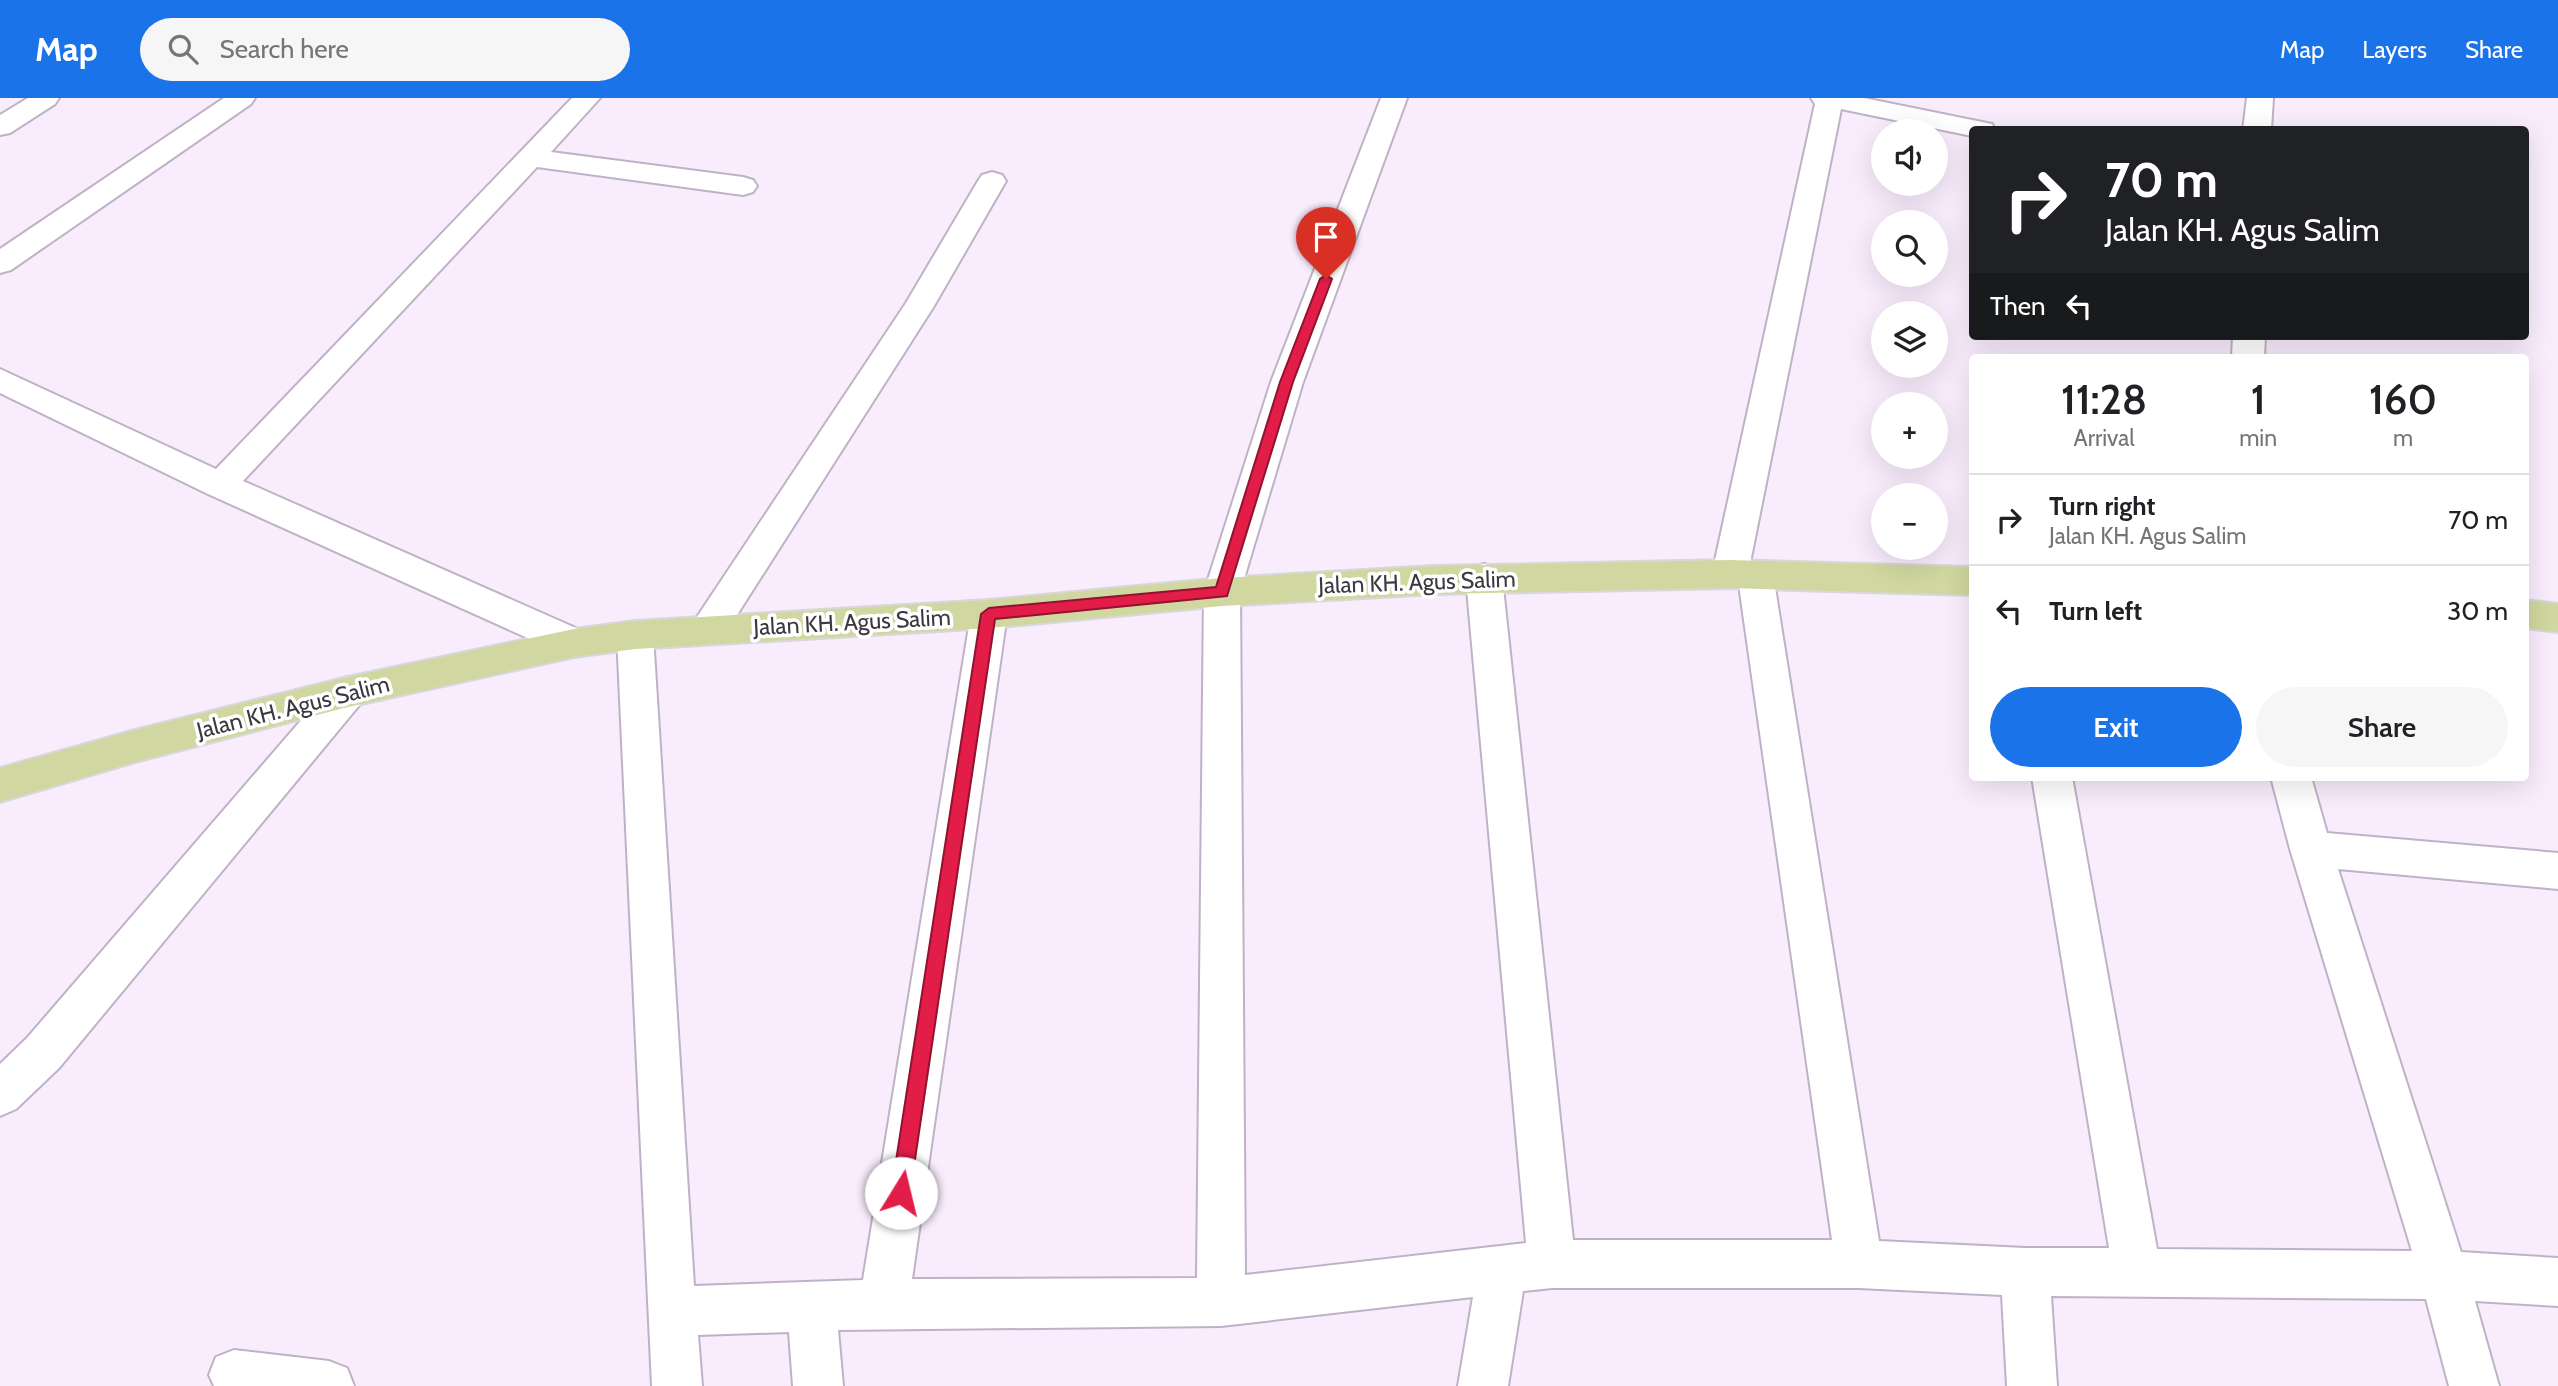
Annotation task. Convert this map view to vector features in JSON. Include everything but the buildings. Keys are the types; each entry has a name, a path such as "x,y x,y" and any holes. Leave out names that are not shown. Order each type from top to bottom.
{"main road":[{"name":"Jalan KH. Agus Salim","path":"0,785 135,746 348,692 574,643 635,635 989,614 1222,592 1484,579 1742,574 1969,581"},
{"path":"2529,614 2558,618"}],"street":[{"path":"0,127 46,98"},
{"path":"0,263 242,98"},
{"path":"220,485 587,98"},
{"path":"1221,1302 1222,592 1287,382 1394,98"},
{"path":"1859,1264 1742,574 1828,98 1969,127"},
{"path":"2257,126 2260,98"},
{"path":"532,158 743,186"},
{"path":"708,630 919,306 992,181"},
{"path":"0,380 220,485 574,643"},
{"path":"1484,579 1552,1264"},
{"path":"884,1304 989,614"},
{"path":"635,635 677,1386"},
{"path":"0,1094 43,1053 348,692"},
{"path":"2053,781 2137,1271"},
{"path":"2292,781 2310,849 2446,1275 2474,1386"},
{"path":"2310,849 2558,871"},
{"path":"671,1311 884,1304 1221,1302 1552,1264 1859,1264 2025,1272 2446,1275 2558,1282"},
{"path":"1483,1386 1502,1268"},
{"path":"2025,1272 2032,1386"},
{"path":"811,1306 818,1386"},
{"path":"234,1375 329,1386"}],"route":[{"path":"901,1193 989,614 1222,592 1287,382 1326,279"}]}
